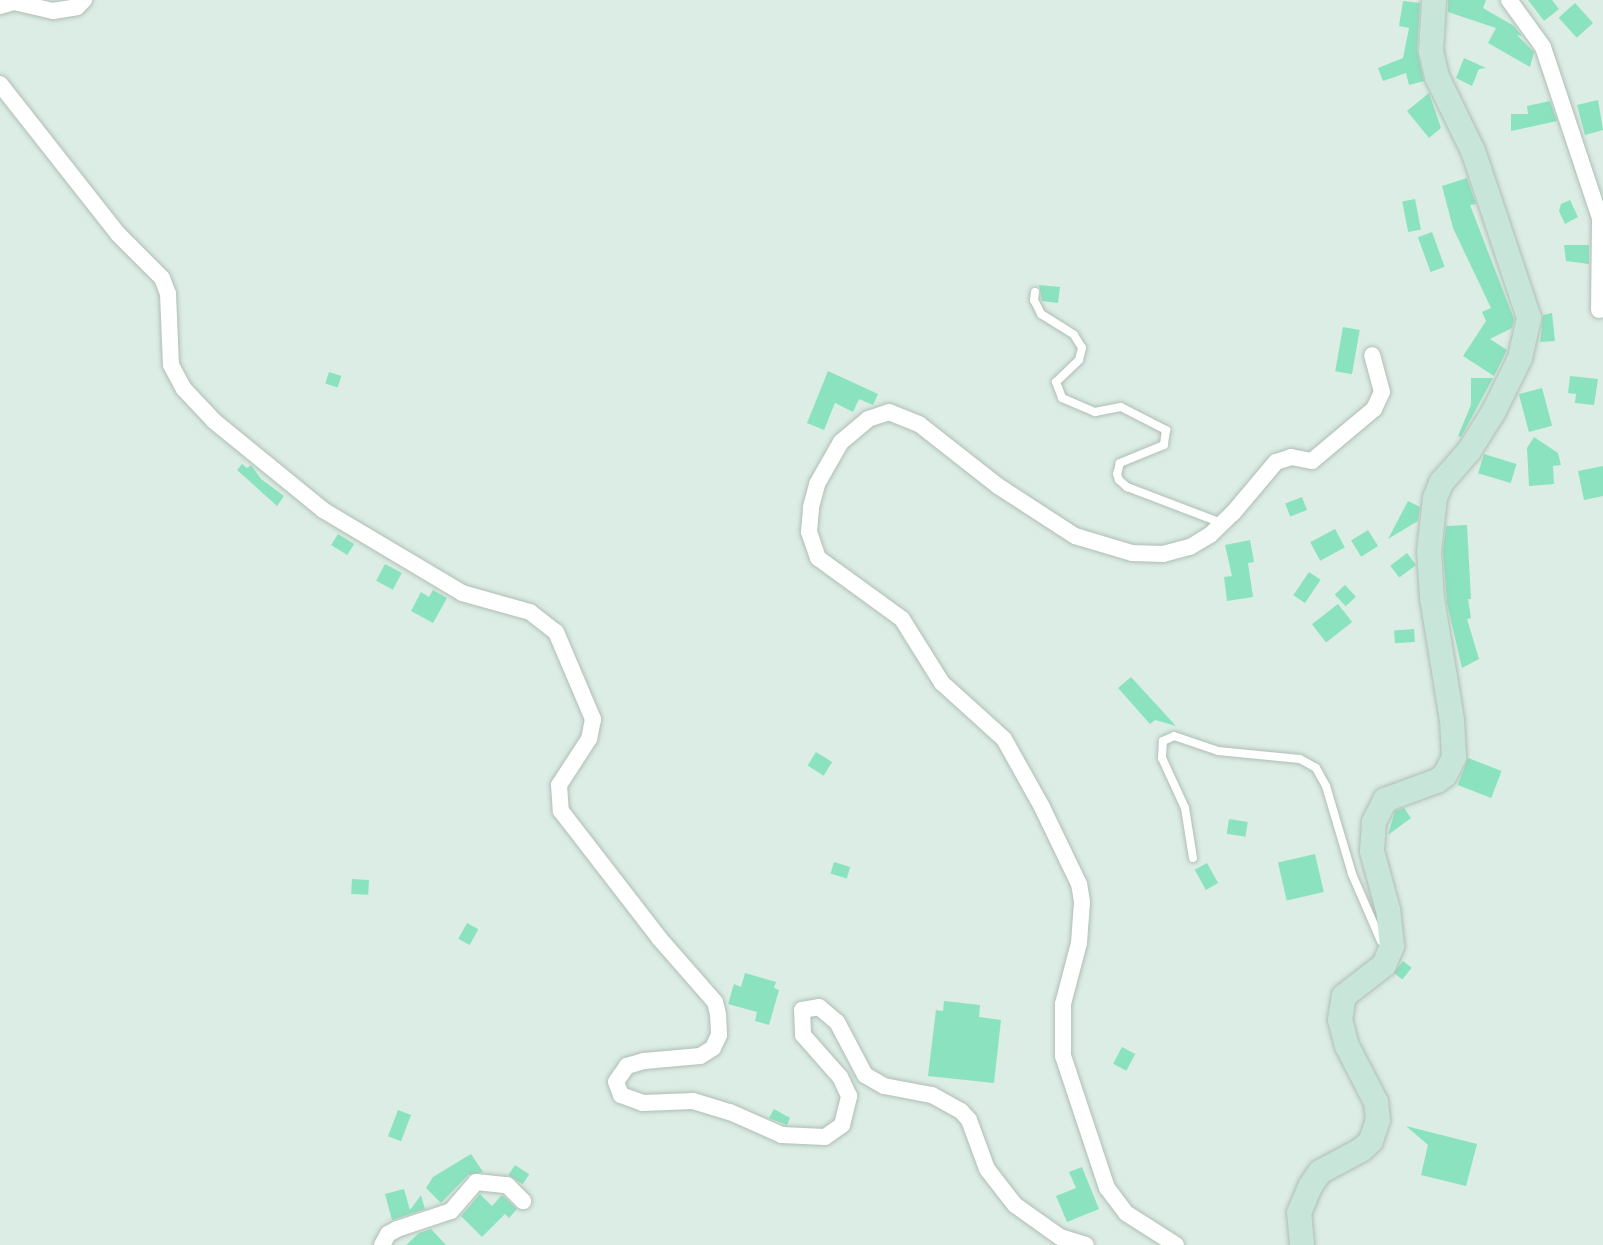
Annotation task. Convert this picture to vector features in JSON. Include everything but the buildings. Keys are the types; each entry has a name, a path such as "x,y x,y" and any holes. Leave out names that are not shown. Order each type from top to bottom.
{"street":[{"path":"0,6 14,2 53,11 77,7 84,0"},
{"path":"1302,1245 1299,1213 1311,1185 1320,1172 1362,1150 1375,1131 1376,1102 1347,1046 1340,1020 1344,996 1350,988 1384,965 1392,946 1392,933 1372,851 1376,816 1385,800 1445,775 1454,757 1452,720 1432,598 1429,552 1433,506 1441,483 1469,451 1494,411 1520,358 1529,318 1473,151 1437,77 1431,51 1434,0"},
{"path":"1509,0 1543,47 1600,218 1597,238 1602,257 1599,310"},
{"path":"0,84 118,234 162,278 168,294 171,364 184,389 214,421 322,510 462,594 530,612 556,632 593,719 589,739 559,785 561,811 659,938 715,1002 718,1014 719,1035 713,1048 700,1056 644,1061 627,1066 616,1082 621,1095 643,1102 693,1101 730,1112 782,1135 825,1137 842,1125 849,1106 840,1077 803,1035 802,1010 819,1007 837,1022 865,1075 884,1086 932,1095 961,1112 969,1120 987,1168 1015,1206 1060,1237 1086,1245"},
{"path":"1176,1245 1126,1214 1107,1188 1063,1056 1063,1004 1079,944 1082,902 1079,884 1042,807 1004,739 942,683 913,634 889,607 818,558 809,532 811,507 828,461 856,427 889,412 919,424 1050,522 1105,547 1163,554 1190,547 1222,523 1276,462 1291,457 1312,461 1374,409 1382,392 1372,356"},
{"path":"382,1245 388,1234 397,1229 451,1211 476,1182 507,1185 523,1201"}],"lane":[{"path":"1035,292 1034,300 1041,314 1074,335 1082,348 1079,360 1056,382 1062,398 1095,412 1121,407 1166,430 1164,445 1120,464 1117,474 1119,480 1127,487 1222,523"},
{"path":"1193,858 1185,808 1162,758 1163,741 1167,738 1185,738 1239,755 1283,756 1309,763 1321,774 1326,786 1352,874 1375,921 1384,965"}]}
